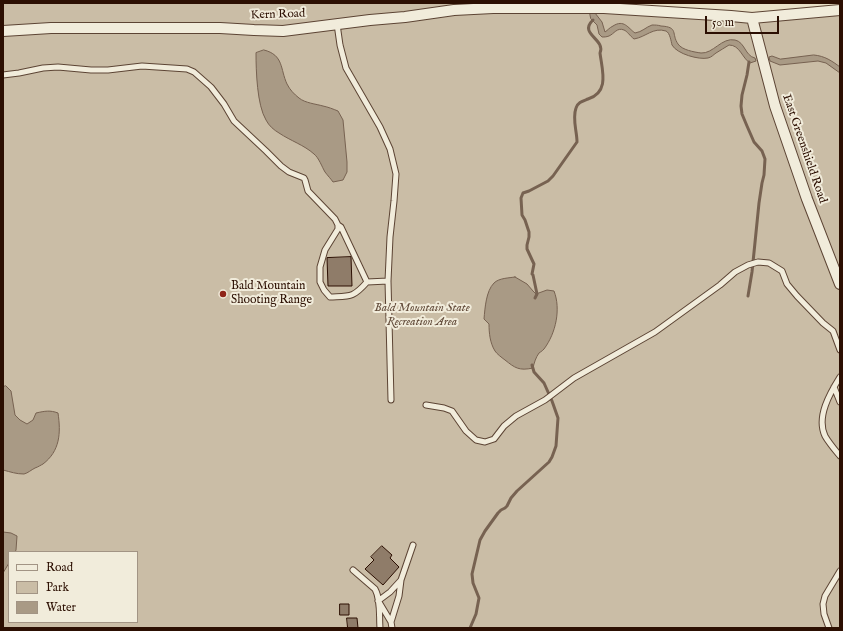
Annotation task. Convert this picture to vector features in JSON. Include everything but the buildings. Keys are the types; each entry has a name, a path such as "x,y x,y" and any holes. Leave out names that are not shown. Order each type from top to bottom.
{"street":[{"name":"Kern Road","path":"3,31 51,28 197,28 283,31 454,10 493,8 604,8 752,18 840,10"},
{"name":"East Greenshield Road","path":"752,18 775,106 807,199 840,284"}],"lane":[{"path":"337,24 340,45 346,68 380,127 390,149 396,174 390,237 388,281 391,400"},
{"path":"3,75 58,67 108,70 142,66 187,69 194,72 211,87 224,104 234,121 281,166 289,172 304,178 308,191 341,227 367,282"},
{"path":"338,225 338,229 325,250 320,267 320,282 330,297 349,296 358,292 367,282 388,281"},
{"path":"426,404 452,411 466,431 476,440 485,442 494,439 504,426 516,416 545,400 574,378 655,332 720,285 735,272 748,265 758,262 769,263 782,271 787,284 797,296 823,323 833,331 840,350"},
{"path":"840,377 824,408 823,418 824,434 840,456"},
{"path":"834,387 840,402"},
{"path":"391,625 400,596 401,580 413,545"},
{"path":"353,570 377,592 380,628"},
{"path":"829,628 824,614 823,604 825,596 840,571"},
{"path":"378,601 390,592 401,580"},
{"path":"378,601 391,625"}],"green space":[{"name":"Bald Mountain State Recreation Area","path":"3,3 618,3 623,14 840,11 840,628 3,628"}],"water":[{"path":"588,3 593,3 595,13 602,22 605,32 620,23 626,25 635,33 640,32 652,25 658,25 672,29 678,44 685,49 698,53 705,53 726,41 735,40 741,43 749,55 755,58 756,61 750,63 736,47 729,45 708,58 688,56 678,51 672,45 668,33 661,30 653,31 634,39 626,31 619,29 609,36 602,37 599,34 597,25 591,19"},
{"path":"264,50 275,55 278,59 287,84 301,100 338,111 343,120 347,162 347,172 343,180 333,182 314,154 277,132 267,122 261,106 256,69 256,53"},
{"path":"814,55 825,58 840,67 840,73 826,63 818,61 780,65 770,61 769,57 772,56 780,59"},
{"path":"515,277 527,284 536,294 547,290 554,291 557,305 556,321 552,336 544,349 539,353 533,368 528,369 515,367 496,352 491,341 489,324 484,319 486,300 491,286 504,278"},
{"path":"6,386 11,391 15,415 27,424 33,420 36,413 52,411 58,413 59,434 53,453 43,464 24,474 3,470 3,387"},
{"path":"3,532 11,533 17,536 16,550 8,551 8,565 3,573"}],"waterway":[{"path":"535,298 537,294 532,274 534,264 527,249 529,232 522,215 521,198 523,193 548,181 553,176 577,142 574,116 578,104 595,96 602,86 603,73 600,53 601,48 590,33 589,29 589,25 593,20"},
{"path":"748,296 765,159 762,151 754,142 742,114 742,95 749,62"},
{"path":"470,628 476,614 479,598 473,583 472,574 480,540 498,513 507,506 517,491 549,462 556,446 558,418 544,383 534,372 532,365"}],"place":[{"name":"Bald Mountain Shooting Range","path":"223,294"}]}
